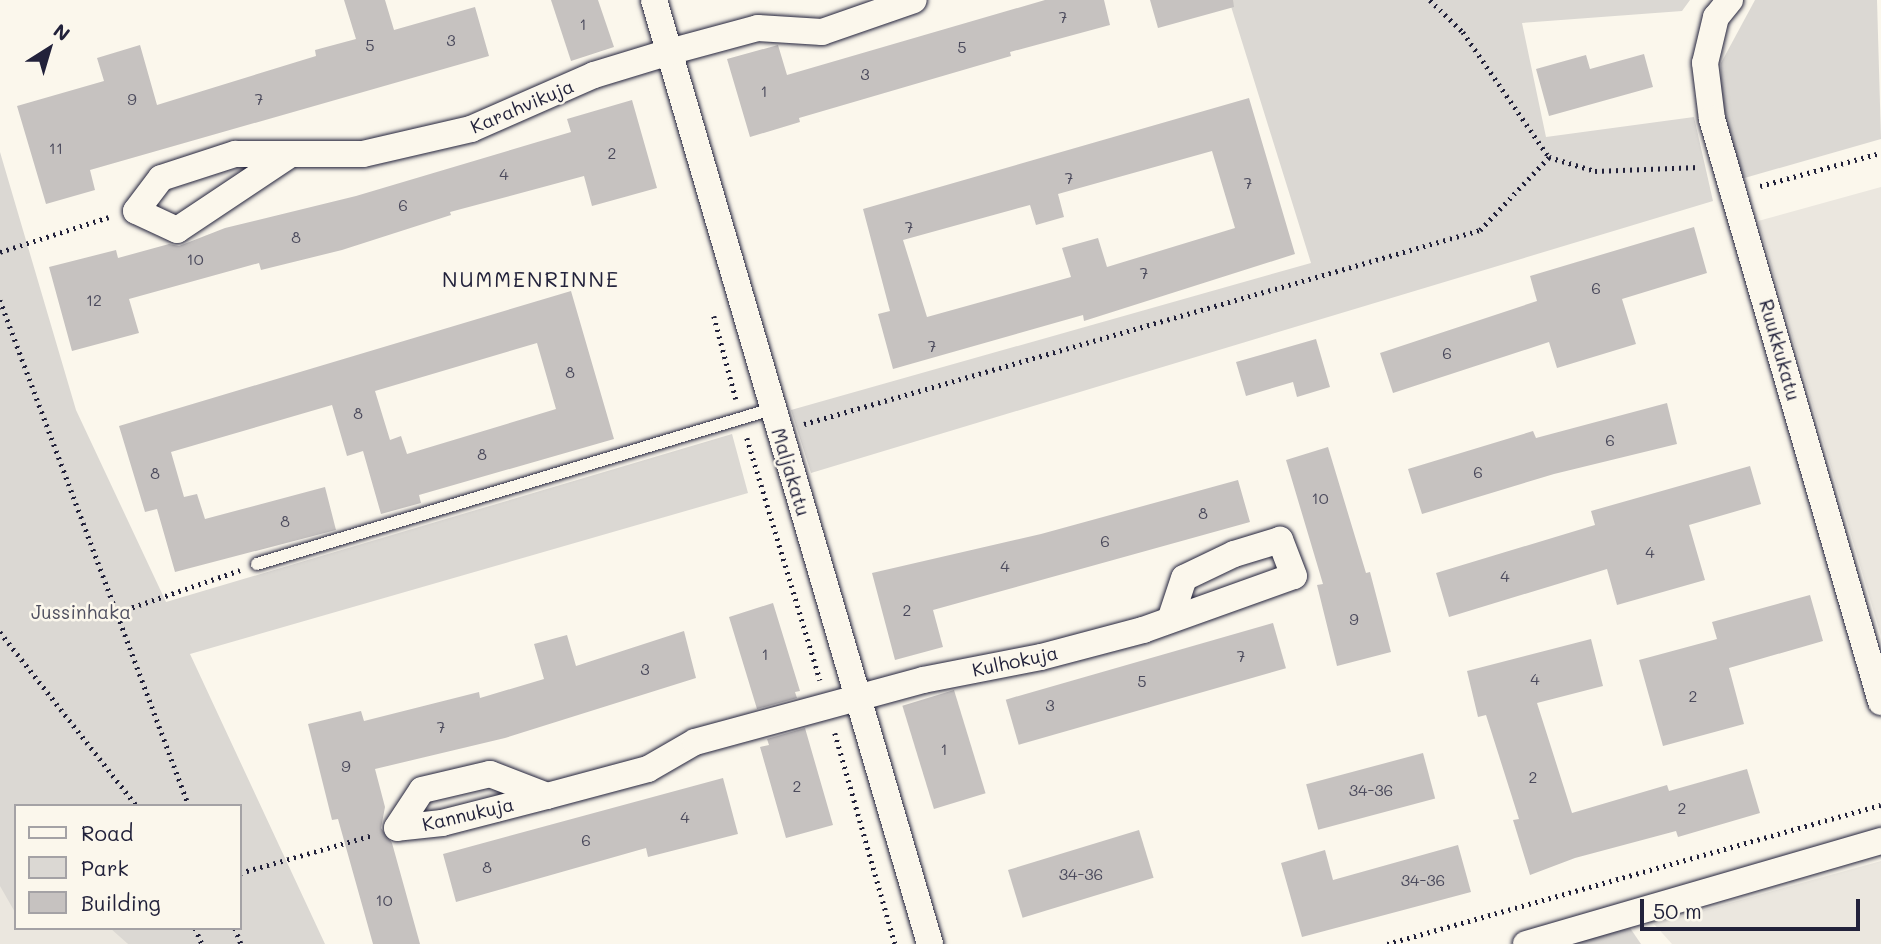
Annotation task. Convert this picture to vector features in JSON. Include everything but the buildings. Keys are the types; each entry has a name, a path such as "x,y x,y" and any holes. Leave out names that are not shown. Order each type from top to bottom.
{"street":[{"name":"Maljakatu","path":"654,0 930,944"},
{"name":"Karahvikuja","path":"136,211 161,178 235,154 363,154 471,129 594,75 669,52 758,28 822,32 914,0"},
{"name":"Ruukkukatu","path":"1730,0 1716,17 1705,63 1724,163 1735,193 1881,702"},
{"path":"136,211 177,230 288,156"},
{"name":"Kulhokuja","path":"858,698 1041,657 1170,620"},
{"name":"Kannukuja","path":"397,828 442,823 648,769 695,742 858,698"},
{"name":"Kannukuja","path":"397,828 422,790 491,774 547,796"},
{"path":"1526,944 1881,841"}],"lane":[{"path":"257,564 776,420"}],"path":[{"path":"1430,0 1463,32 1549,157 1595,171 1724,163"},
{"path":"1735,193 1881,153"},
{"path":"747,440 776,420 1480,230 1549,157"},
{"path":"0,252 81,224 136,211"},
{"path":"0,300 188,804"},
{"path":"118,612 257,564"},
{"path":"0,632 135,804"},
{"path":"1387,944 1881,805"},
{"path":"242,872 397,828"}],"shaded area":[{"path":"1881,187 1881,636 1758,221"},
{"path":"0,608 16,804 14,930 122,930 128,944 0,944"},
{"path":"1881,861 1881,944 1672,944 1654,924"}],"green space":[{"path":"1229,0 1690,0 1682,11 1522,23 1546,137 1694,117 1713,201 811,473 791,410 1311,263"},
{"path":"1755,0 1877,0 1881,139 1741,179 1720,115 1721,63"},
{"name":"Jussinhaka","path":"0,152 76,410 166,602 732,434 748,493 190,654 325,944 128,944 112,930 242,930 242,804 14,804 14,910 0,886"},
{"path":"1628,925 1641,944 1563,944"}],"district":[{"name":"NUMMENRINNE","path":"531,279"}]}
